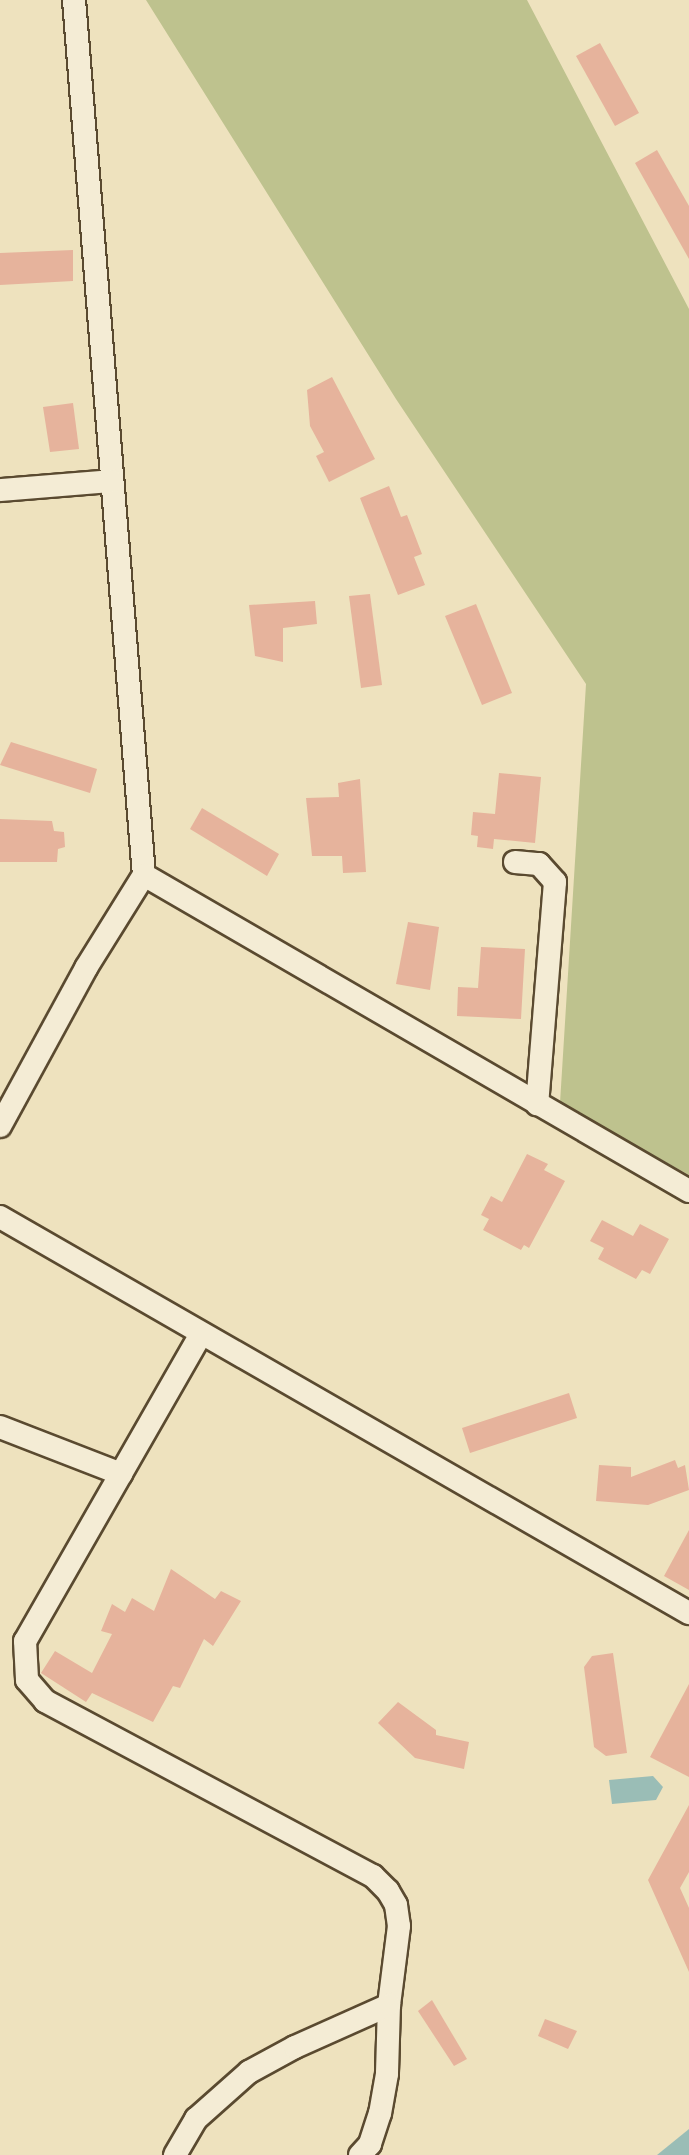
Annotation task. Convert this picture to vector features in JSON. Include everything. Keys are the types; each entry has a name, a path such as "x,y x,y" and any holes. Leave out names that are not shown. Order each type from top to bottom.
{"street":[{"path":"0,1126 86,968 144,875 74,0"},
{"path":"0,490 112,481"},
{"path":"515,862 539,864 555,882 537,1104"},
{"path":"144,875 689,1191"},
{"path":"0,1217 689,1613"},
{"path":"201,1334 25,1641 27,1680 45,1701 373,1876 388,1891 396,1905 399,1926 389,2005 387,2074 380,2113 370,2144 360,2155"},
{"path":"0,1427 121,1474"},
{"path":"175,2155 196,2119 249,2072 295,2047 389,2005"}],"green space":[{"path":"146,0 527,0 689,309 689,1175 560,1103 586,684 396,399"}],"water":[{"path":"653,1776 663,1787 656,1800 612,1804 609,1780"},
{"path":"689,2129 689,2155 657,2155"}],"building":[{"path":"600,43 639,113 615,126 576,56"},
{"path":"657,150 689,206 689,259 635,163"},
{"path":"73,250 73,281 0,285 0,253"},
{"path":"332,377 375,459 329,482 316,456 324,452 310,426 307,390"},
{"path":"73,403 79,449 50,452 43,407"},
{"path":"389,486 401,517 407,515 422,554 414,557 425,585 398,595 360,498"},
{"path":"370,594 382,685 361,688 349,596"},
{"path":"315,601 317,624 283,628 283,662 255,656 249,605"},
{"path":"476,604 512,693 482,705 445,616"},
{"path":"11,742 97,769 90,793 0,765"},
{"path":"499,773 541,777 535,843 494,839 493,849 477,847 478,836 471,835 473,812 495,814"},
{"path":"360,779 366,872 343,873 342,856 312,856 306,798 339,797 338,783"},
{"path":"202,808 279,854 267,876 190,829"},
{"path":"0,819 52,821 54,831 64,832 65,847 58,849 57,862 0,862"},
{"path":"408,922 439,927 430,990 396,984"},
{"path":"481,947 525,949 521,1019 457,1016 458,987 478,988"},
{"path":"527,1154 548,1164 544,1170 565,1181 529,1248 524,1245 521,1250 483,1230 489,1219 481,1215 491,1196 502,1202"},
{"path":"602,1220 633,1236 640,1224 669,1239 650,1274 642,1270 636,1279 598,1259 604,1248 590,1241"},
{"path":"569,1393 577,1418 470,1453 462,1428"},
{"path":"675,1460 678,1468 685,1465 689,1490 648,1505 596,1501 599,1465 631,1467 631,1477"},
{"path":"689,1530 689,1590 664,1576"},
{"path":"171,1569 215,1599 221,1591 241,1601 213,1646 204,1639 180,1688 173,1686 153,1722 92,1693 86,1702 41,1673 55,1651 92,1673 112,1634 101,1631 112,1604 125,1612 132,1598 154,1611"},
{"path":"613,1653 627,1753 606,1756 594,1747 584,1667 592,1656"},
{"path":"689,1684 689,1777 650,1757"},
{"path":"398,1702 436,1730 436,1735 469,1742 464,1769 415,1758 378,1723"},
{"path":"689,1805 689,1872 680,1888 689,1908 689,1972 648,1880"},
{"path":"432,2000 467,2059 454,2066 418,2011"},
{"path":"545,2019 577,2031 568,2049 538,2036"}]}
